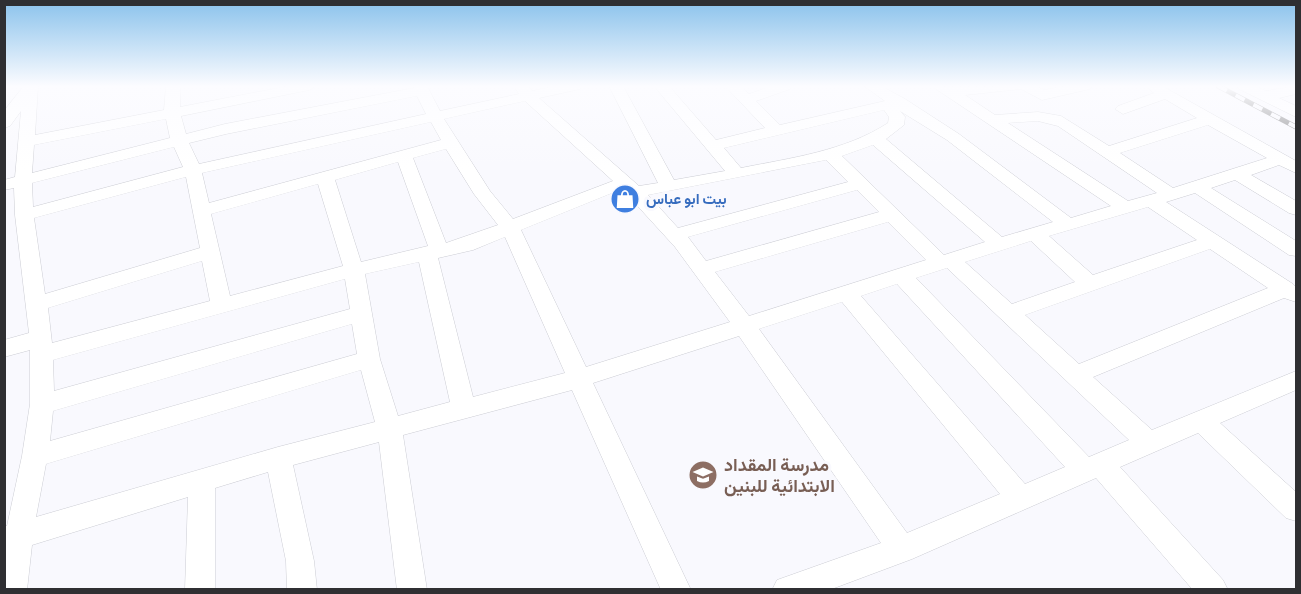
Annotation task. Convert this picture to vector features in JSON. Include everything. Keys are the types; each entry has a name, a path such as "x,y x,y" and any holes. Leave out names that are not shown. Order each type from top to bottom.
{"street":[{"path":"12,590 12,537 35,456 42,404 42,346 24,215 14,183 27,141 29,114"},
{"path":"27,141 159,114"},
{"path":"173,114 180,140 193,170 221,304"},
{"path":"14,183 180,140 302,114"},
{"path":"433,114 483,194 511,229 676,590"},
{"path":"24,215 193,170 446,114"},
{"path":"550,114 630,187 674,235 745,327 902,549"},
{"path":"631,114 669,187"},
{"path":"684,114 737,174"},
{"path":"760,114 777,131"},
{"path":"711,146 853,114"},
{"path":"4,349 42,346 465,245 630,187 669,187 831,154 891,128 897,121 896,114"},
{"path":"912,114 953,137 1067,224"},
{"path":"983,114 1124,207"},
{"path":"1203,114 1291,160"},
{"path":"1211,114 1291,160"},
{"path":"992,120 1042,116 1053,118 1108,152 1212,241 1291,293"},
{"path":"1108,152 1210,119"},
{"path":"874,137 999,244"},
{"path":"201,211 452,142"},
{"path":"831,154 891,215 1008,313 1150,444"},
{"path":"404,155 433,251 464,410"},
{"path":"12,537 279,458 581,378 999,244 1291,160"},
{"path":"1237,174 1296,209"},
{"path":"325,177 354,270 369,358 390,430 412,590"},
{"path":"674,235 859,184"},
{"path":"1196,186 1296,250"},
{"path":"701,269 891,215"},
{"path":"1035,234 1090,284"},
{"path":"1008,313 1212,241"},
{"path":"36,304 210,252"},
{"path":"902,276 1213,590"},
{"path":"1075,375 1291,293"},
{"path":"848,294 1021,499"},
{"path":"42,404 361,314"},
{"path":"35,456 369,358"},
{"path":"788,590 902,549 1296,380"},
{"path":"1202,422 1293,501"},
{"path":"279,458 300,561 302,590"},
{"path":"200,590 202,480"}],"railway":[{"path":"1271,114 1296,127"}],"place":[{"name":"بيت ابو عباس","path":"625,199"},
{"name":"مدرسة المقداد الابتدائية للبنين","path":"703,475"}]}
